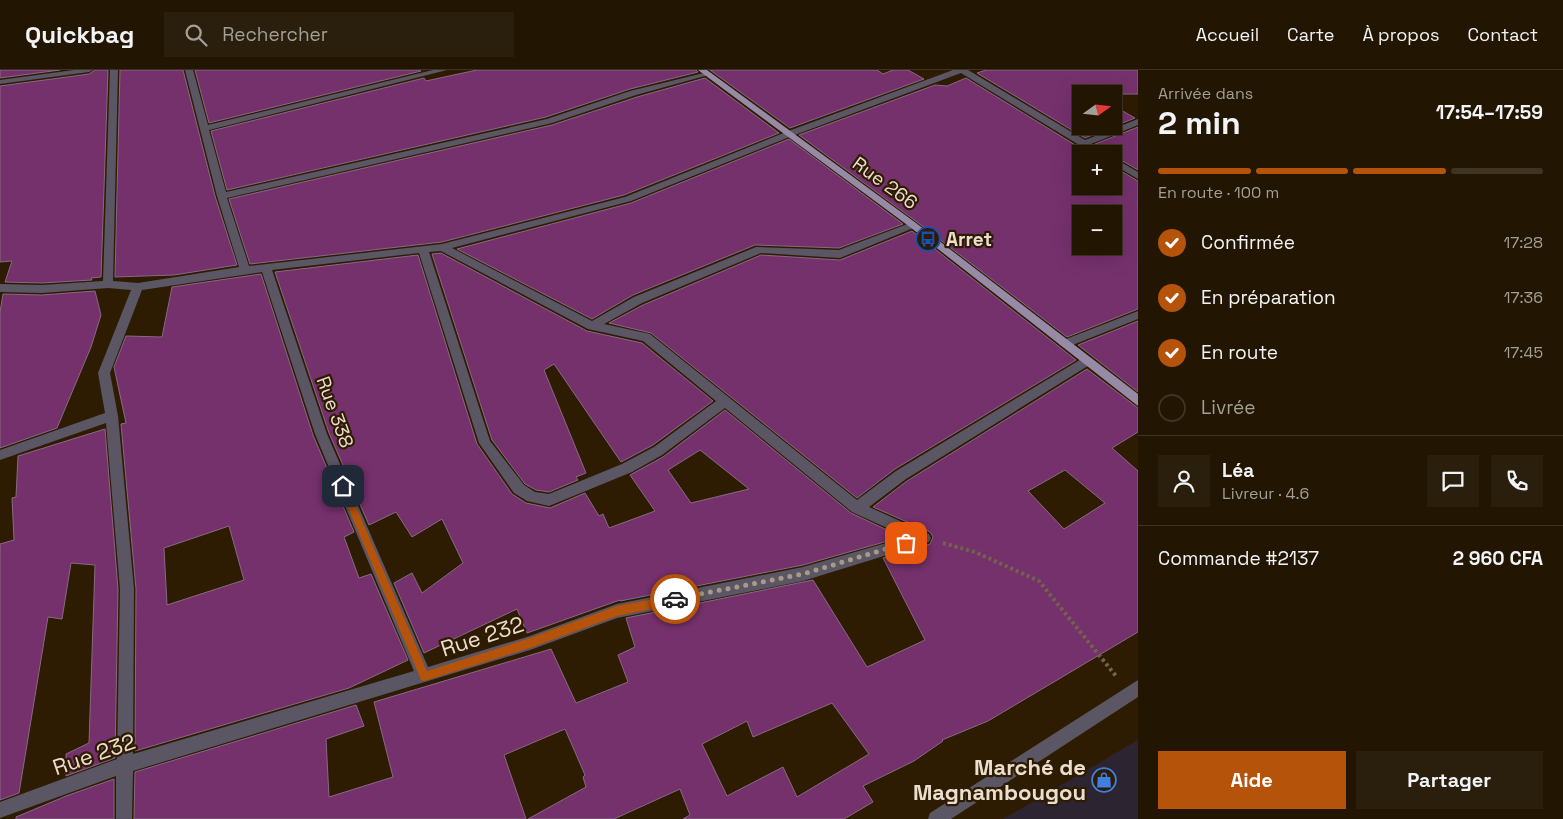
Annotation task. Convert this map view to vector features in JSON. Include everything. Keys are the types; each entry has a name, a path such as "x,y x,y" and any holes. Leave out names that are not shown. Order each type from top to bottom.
{"main road":[{"name":"Rue 266","path":"705,72 913,225 1138,401"}],"street":[{"path":"0,82 89,70"},
{"path":"108,284 114,70"},
{"path":"189,70 206,128 222,196 245,270"},
{"path":"206,128 443,70"},
{"path":"0,288 42,289 108,284 138,287 245,270 442,247 628,199 789,134 961,70 1084,144 1138,122"},
{"path":"222,196 549,121 705,72"},
{"path":"1122,166 1138,176"},
{"path":"592,326 638,300 760,249 840,254 913,225"},
{"path":"442,247 592,326 646,338 857,508 924,538"},
{"path":"423,250 485,443 519,490 532,497 548,500 627,468 658,451 725,401"},
{"name":"Rue 338","path":"266,268 321,434 424,676"},
{"path":"124,819 127,589 112,416 104,373 138,287"},
{"path":"1065,344 1138,315"},
{"path":"857,508 901,475 1087,361"},
{"path":"0,455 112,416"},
{"name":"Rue 232","path":"0,810 124,765 530,643 617,611 803,574 924,538"},
{"path":"936,819 1133,690"}],"path":[{"path":"924,538 975,552 1039,581 1133,690"}],"shaded area":[{"name":"Marché de Magnambougou","path":"1138,740 1138,819 1003,819"}],"building":[{"path":"0,70 60,70 0,78"},
{"path":"95,70 108,70 101,277 91,278 92,280 42,283 5,282 12,261 0,262 0,86 89,74"},
{"path":"120,70 183,70 215,196 237,265 174,275 115,277"},
{"path":"195,70 420,70 421,71 209,123"},
{"path":"477,70 696,70 698,72 630,89 546,117 227,190 211,131 424,78 426,81"},
{"path":"710,70 877,70 883,74 893,70 908,70 924,79 790,128"},
{"path":"986,70 1138,70 1138,94 1122,94 1122,85 1072,85 1072,130 977,73"},
{"path":"705,78 779,133 624,195 442,242 250,264 229,199 552,125 637,97"},
{"path":"966,78 1075,145 1072,145 1072,195 1122,195 1122,172 1138,181 1138,309 1067,337 917,222 799,135 935,85 947,86"},
{"path":"1122,111 1135,118 1122,123"},
{"path":"1138,127 1138,170 1122,161 1122,145 1095,144 1122,135"},
{"path":"1080,135 1092,135 1085,138"},
{"path":"789,139 903,224 839,248 755,245 633,295 592,319 457,249 631,203"},
{"path":"912,231 1076,360 895,469 857,498 651,333 609,323 643,305 761,255 840,260"},
{"path":"441,253 587,331 642,343 713,401 653,445 621,462 554,364 544,370 586,473 576,477 578,480 549,492 536,490 525,484 492,440 432,254"},
{"path":"418,255 477,444 512,494 526,503 550,508 585,493 599,516 603,514 609,528 655,511 630,475 663,457 725,410 851,513 902,537 803,565 620,600 527,633 517,609 424,653 394,583 412,573 422,593 463,563 442,519 412,537 396,512 369,525 329,433 275,272","holes":["700,450 749,489 691,503 668,470"]},
{"path":"261,274 313,435 354,532 344,537 359,578 371,574 408,660 349,688 135,751 136,589 121,424 126,423 114,367 126,336 162,337 172,287","holes":["229,526 244,580 167,605 164,548"]},
{"path":"95,291 101,315 91,347 57,428 0,448 0,312 3,294 42,295"},
{"path":"1138,321 1138,392 1078,345"},
{"path":"1087,369 1138,408 1138,432 1112,448 1138,471 1138,632 988,721 942,740 914,761 863,786 873,802 844,819 683,819 690,815 680,789 614,819 528,819 586,787 583,777 585,775 565,729 504,755 526,819 134,819 135,772 356,705 364,726 326,739 329,797 393,777 374,702 551,649 576,703 628,682 618,655 635,647 626,618 813,580 867,667 925,640 883,558 930,544 933,537 930,532 873,507 907,481","holes":["1065,470 1105,503 1064,529 1028,491","832,703 869,754 797,797 783,767 727,796 702,744 747,721 753,737"]},
{"path":"105,429 118,589 115,758 66,776 66,754 89,743 95,565 71,563 62,619 48,617 19,793 0,800 0,544 14,540 12,498 16,497 18,456"},
{"path":"114,779 114,819 16,819 16,817 66,796"}],"way so far":[{"path":"675,599 803,574 906,543"}],"place":[{"name":"Arret","path":"928,239"},
{"name":"Marché de Magnambougou","path":"1104,780"}],"route":[{"path":"343,486 424,676 530,643 617,611 675,599"}]}
